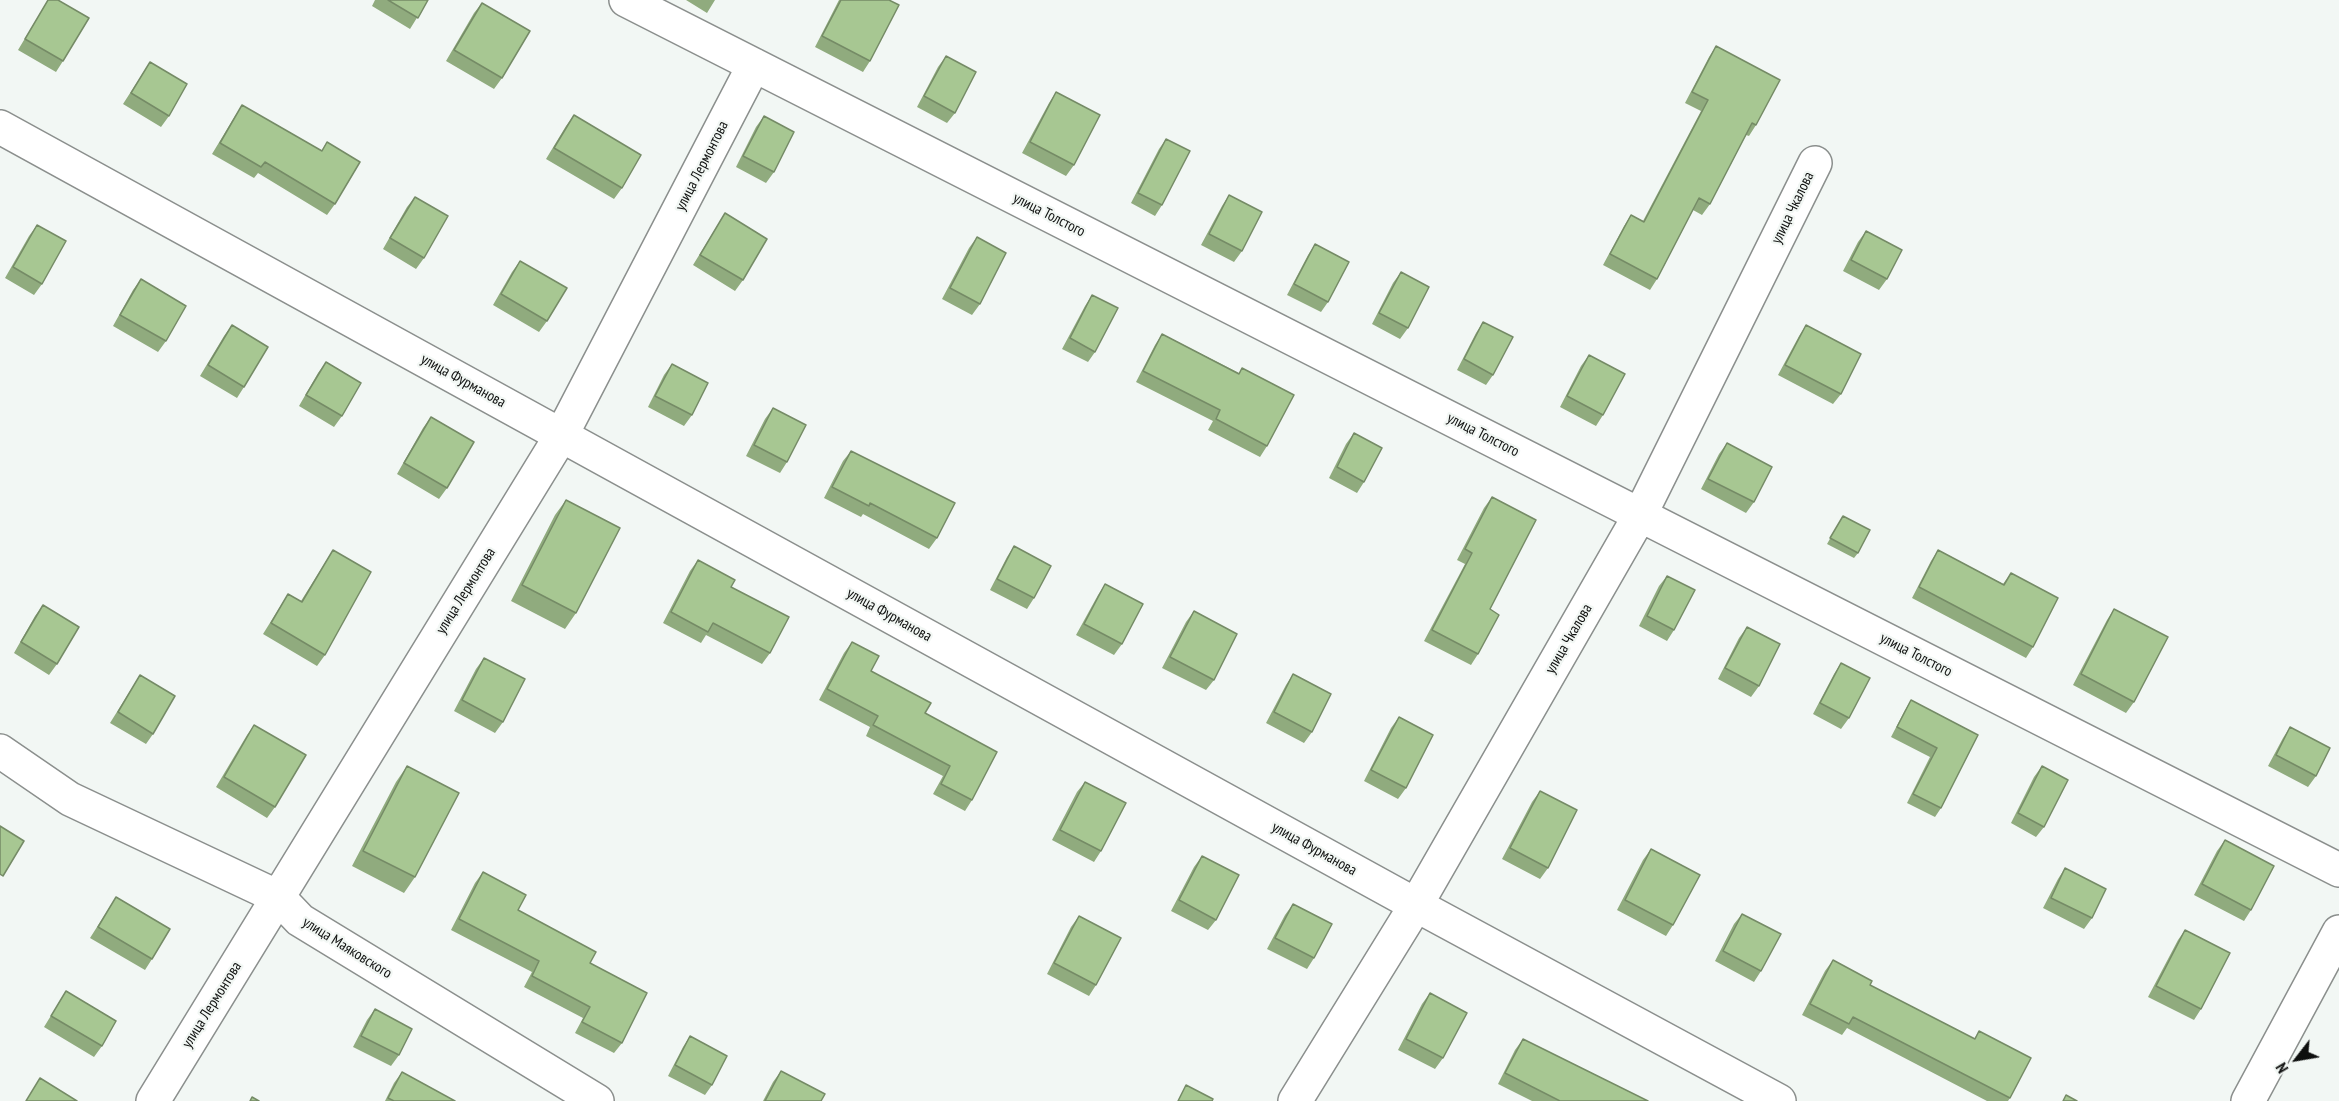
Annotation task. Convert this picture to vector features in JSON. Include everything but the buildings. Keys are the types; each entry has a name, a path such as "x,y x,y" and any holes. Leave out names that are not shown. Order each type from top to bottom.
{"street":[{"name":"улица Толстого","path":"626,0 2339,870"},
{"name":"улица Лермонтова","path":"153,1101 561,436 754,65"},
{"name":"улица Фурманова","path":"0,127 1416,905 1779,1101"},
{"name":"улица Чкалова","path":"1295,1101 1416,905 1640,515 1815,163"},
{"name":"улица Маяковского","path":"0,751 70,798 278,897 300,920 597,1101"},
{"path":"2248,1101 2339,932"}]}
